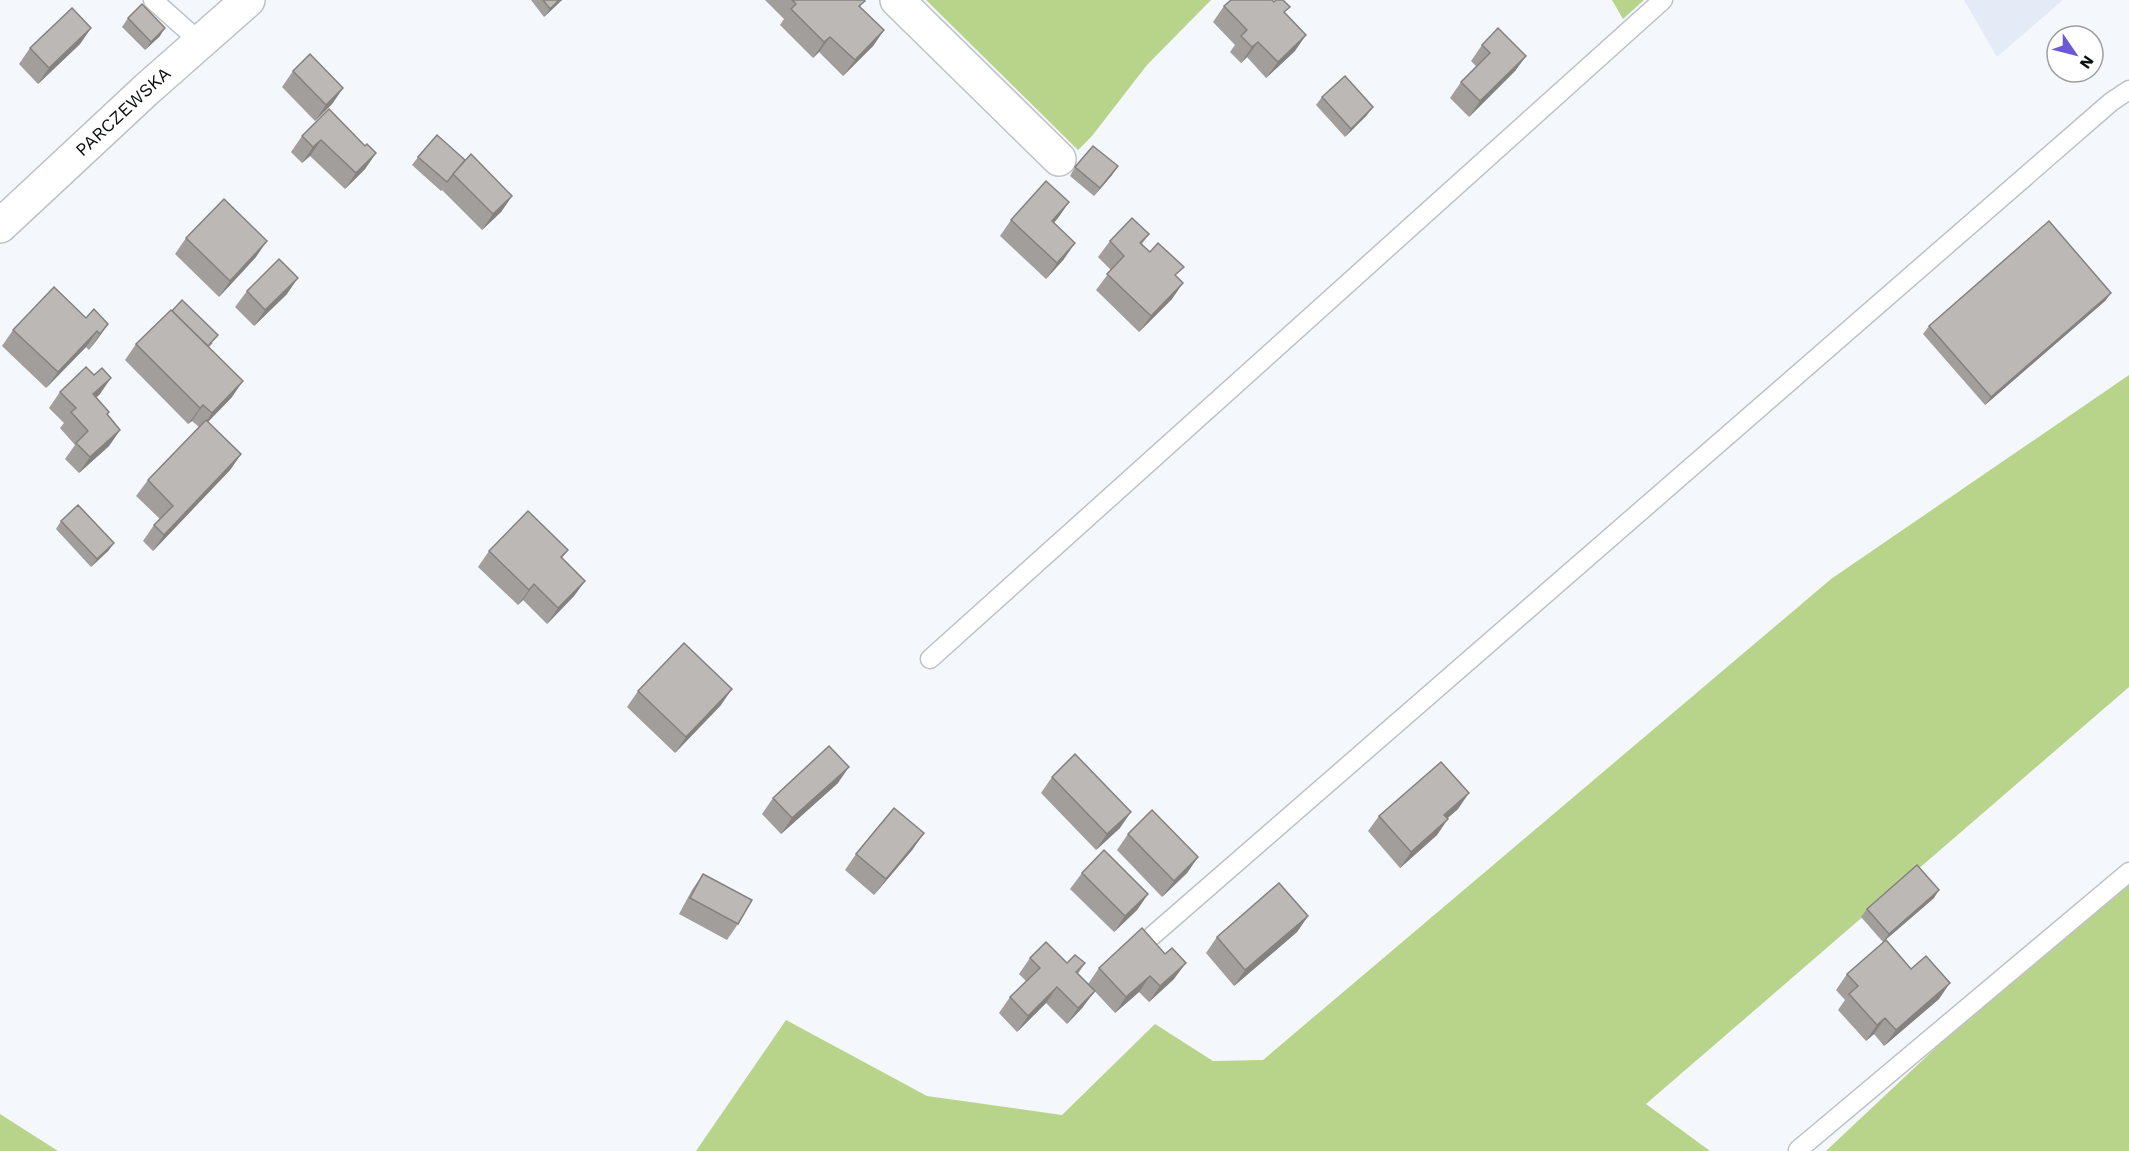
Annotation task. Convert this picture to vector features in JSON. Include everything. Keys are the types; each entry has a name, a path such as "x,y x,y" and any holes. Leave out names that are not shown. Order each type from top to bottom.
{"street":[{"name":"PARCZEWSKA","path":"0,226 248,0"},
{"path":"897,0 1059,159"}],"lane":[{"path":"153,0 200,42"},
{"path":"930,659 1663,0"},
{"path":"1152,936 2111,102 2129,90"},
{"path":"1798,1150 2129,872"}],"shaded area":[{"path":"1964,0 2063,0 1997,57"}],"green space":[{"path":"926,0 1211,0 1147,65 1092,136 1078,150"},
{"path":"1612,0 1644,0 1623,19"},
{"path":"2129,375 2129,687 1646,1104 1710,1151 696,1151 786,1020 927,1096 1062,1115 1155,1024 1213,1061 1263,1060 1831,579"},
{"path":"2129,866 2129,1151 1826,1151"},
{"path":"0,1114 58,1151 0,1151"}],"building":[{"path":"543,0 559,0 550,9"},
{"path":"792,0 864,0 859,6 884,30 855,60 830,37 824,42 791,9 796,4"},
{"path":"1231,0 1272,0 1274,2 1283,0 1290,7 1284,12 1306,35 1278,62 1258,42 1252,47 1241,36 1247,30 1224,6"},
{"path":"142,4 165,28 151,42 128,18"},
{"path":"72,8 91,28 49,68 30,48"},
{"path":"1498,28 1526,56 1480,101 1461,82 1490,53 1482,45"},
{"path":"310,54 343,88 326,105 293,71"},
{"path":"1345,76 1373,107 1351,129 1322,97"},
{"path":"329,109 365,146 367,144 376,153 356,173 321,140 313,147 302,136"},
{"path":"437,135 465,160 447,182 418,157"},
{"path":"1093,146 1118,166 1100,188 1075,167"},
{"path":"471,154 512,196 493,214 453,174"},
{"path":"1046,181 1069,202 1052,221 1075,243 1057,263 1011,220"},
{"path":"224,199 267,241 230,281 186,238"},
{"path":"1132,218 1149,234 1140,243 1150,252 1158,243 1184,267 1175,275 1183,283 1151,316 1107,274 1124,256 1110,241"},
{"path":"2049,221 2111,293 1991,397 1929,326"},
{"path":"279,259 298,278 265,310 247,291"},
{"path":"54,287 86,318 94,309 108,324 100,334 97,331 58,372 13,330"},
{"path":"182,300 218,335 208,346 172,311"},
{"path":"171,310 243,381 212,413 203,405 200,408 136,344"},
{"path":"86,367 94,375 102,368 111,378 93,394 109,412 107,414 120,430 90,457 76,443 88,431 71,412 76,408 60,392"},
{"path":"206,420 241,454 164,535 154,525 173,506 148,480"},
{"path":"78,505 114,543 97,559 61,521"},
{"path":"528,511 568,550 561,557 585,581 558,608 534,584 529,590 489,551"},
{"path":"684,643 732,689 686,737 638,691"},
{"path":"829,746 849,767 792,818 773,798"},
{"path":"1075,754 1131,812 1107,834 1052,777"},
{"path":"1441,762 1469,793 1444,815 1448,819 1411,852 1379,816"},
{"path":"894,808 924,833 886,879 856,854"},
{"path":"1152,810 1198,857 1174,881 1128,834"},
{"path":"1104,850 1148,894 1125,916 1082,873"},
{"path":"1917,865 1939,890 1889,934 1867,909"},
{"path":"703,874 752,900 738,924 690,898"},
{"path":"1279,883 1308,916 1245,970 1217,937"},
{"path":"1142,928 1165,954 1172,948 1186,963 1160,986 1150,976 1126,997 1099,968"},
{"path":"1886,940 1911,969 1926,956 1950,983 1896,1030 1885,1018 1877,1025 1849,994 1858,986 1847,974"},
{"path":"1046,942 1067,963 1075,955 1085,963 1076,972 1095,991 1078,1008 1057,987 1028,1016 1010,997 1040,968 1030,958"}]}
